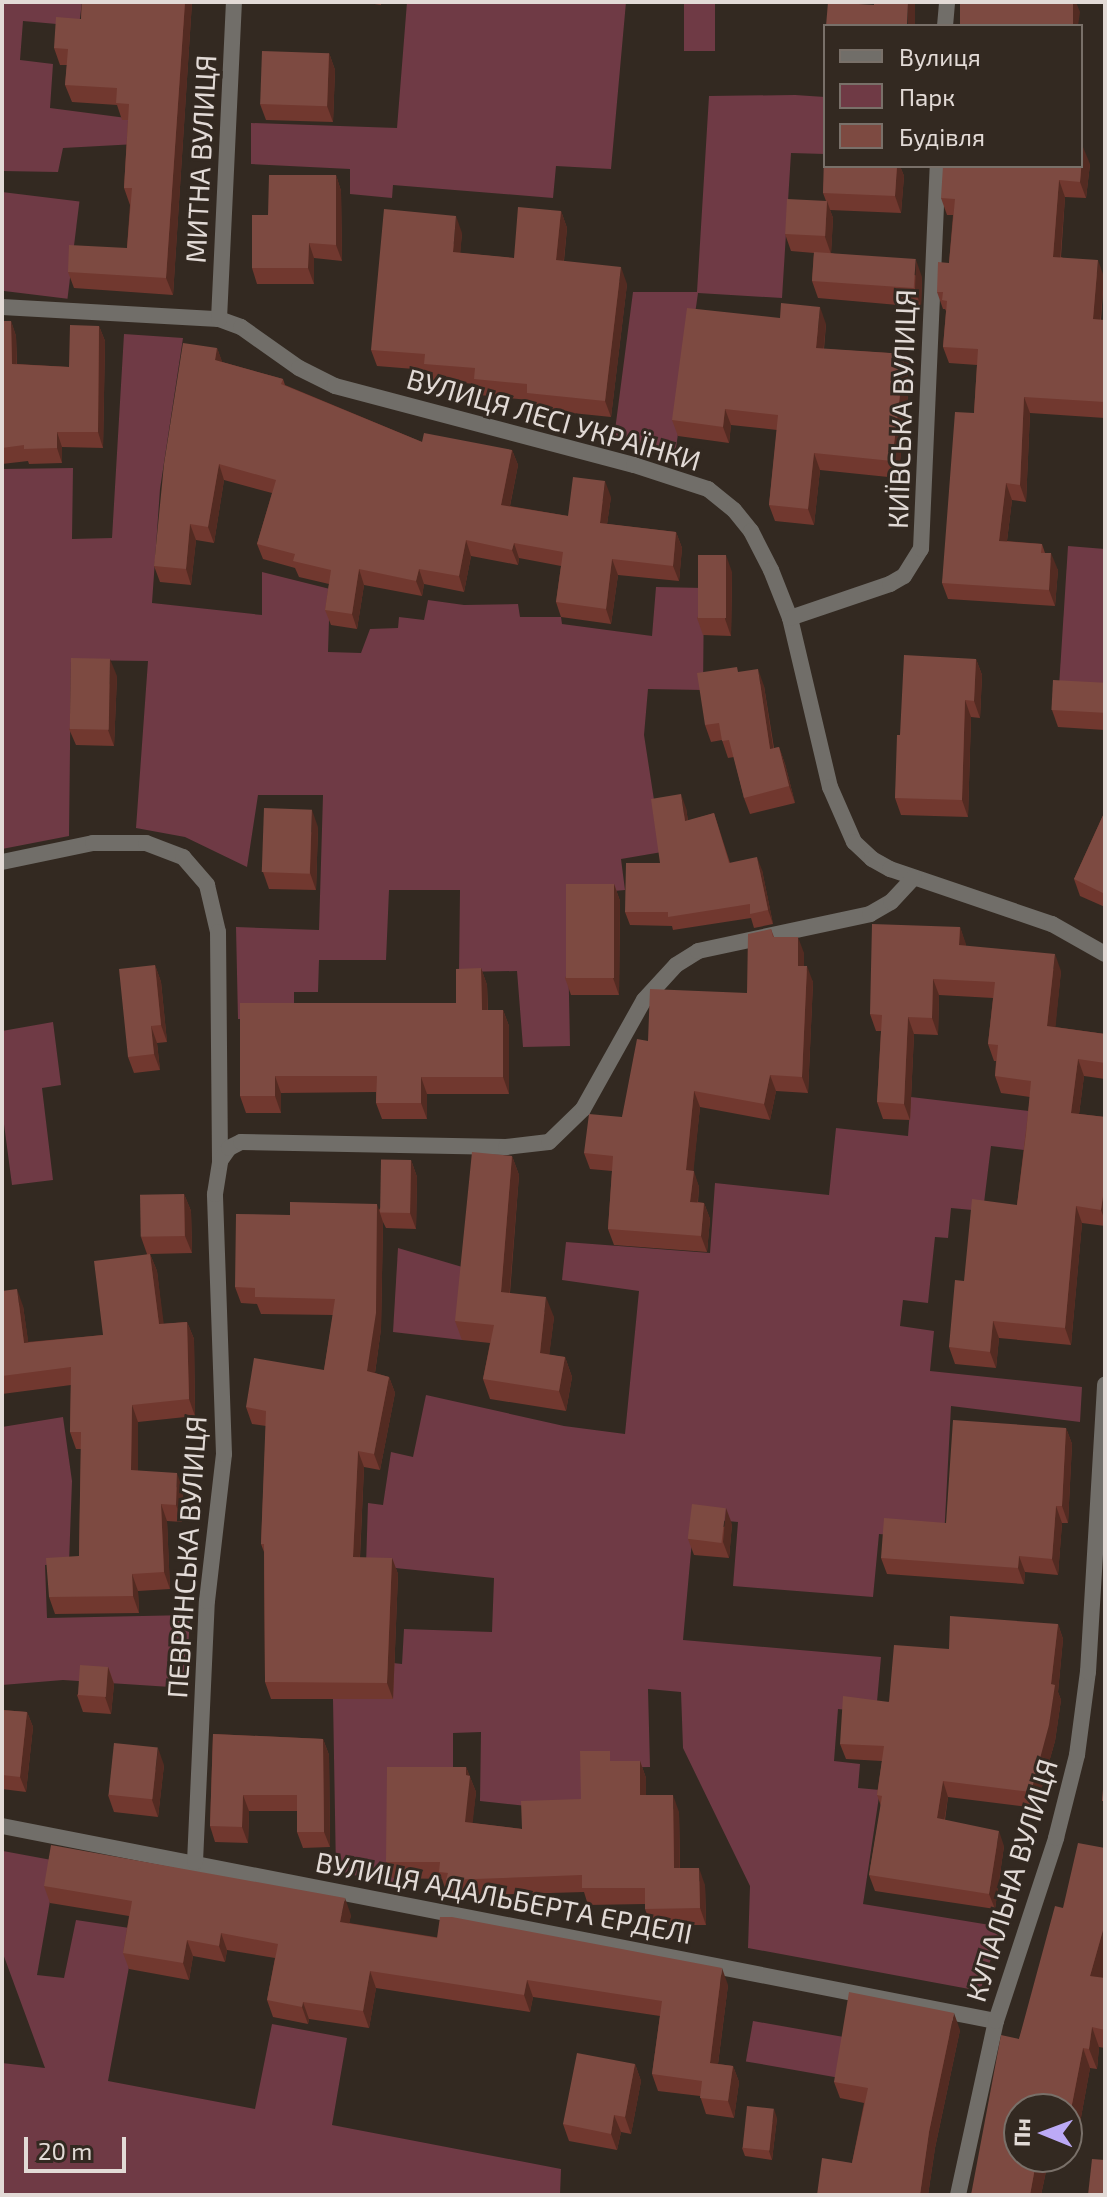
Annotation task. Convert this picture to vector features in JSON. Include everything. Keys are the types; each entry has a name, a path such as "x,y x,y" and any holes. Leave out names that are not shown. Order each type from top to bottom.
{"street":[{"name":"МИТНА ВУЛИЦЯ","path":"219,319 234,2"},
{"path":"945,24 947,2"},
{"name":"КИЇВСЬКА ВУЛИЦЯ","path":"790,618 890,584 904,576 921,549 938,168"},
{"path":"2,307 219,319"},
{"name":"ВУЛИЦЯ ЛЕСІ УКРАЇНКИ","path":"219,319 241,327 299,368 335,386 634,465 708,489 734,510 751,531 790,618 822,758 842,818 854,842 872,859 913,878 1052,924 1105,954"},
{"name":"ПЕВРЯНСЬКА ВУЛИЦЯ","path":"2,862 93,843 146,843 183,857 207,885 218,932 220,1161 215,1194 224,1454 207,1601 195,1862"},
{"path":"220,1161 229,1148 241,1142 506,1147 549,1142 583,1109 644,1000 676,965 698,951 870,914 891,902 913,878"},
{"name":"КУПАЛЬНА ВУЛИЦЯ","path":"958,2195 996,2021 1056,1838 1077,1755 1088,1672 1105,1385"},
{"name":"ВУЛИЦЯ АДАЛЬБЕРТА ЕРДЕЛІ","path":"2,1826 996,2021"}],"green space":[{"path":"2,2 82,2 79,26 23,21 20,60 53,64 50,108 157,122 155,143 63,148 58,172 2,171"},
{"path":"407,2 626,2 611,169 556,166 553,198 393,185 392,198 350,194 350,169 251,164 251,123 397,128"},
{"path":"684,2 715,2 715,51 684,51"},
{"path":"709,96 823,97 823,154 791,153 782,298 698,293 675,455 614,438 633,292 697,292"},
{"path":"2,192 79,202 67,299 2,291"},
{"path":"124,334 183,338 160,489 152,603 262,615 262,572 330,589 328,652 361,653 370,629 398,628 399,617 424,620 428,600 464,605 518,604 520,617 561,617 562,624 652,636 656,587 704,588 703,690 648,689 644,735 662,852 621,859 625,890 567,895 570,1046 523,1047 517,971 459,972 460,890 389,890 386,960 319,960 318,992 294,992 294,1019 238,1019 236,927 319,930 323,795 258,795 247,867 185,837 136,828 148,661 71,660 69,836 2,849 2,469 73,468 72,539 112,538"},
{"path":"1068,546 1105,549 1105,693 1059,687"},
{"path":"53,1022 61,1085 42,1088 53,1180 12,1185 2,1109 2,1031"},
{"path":"911,1097 1029,1111 1024,1150 991,1146 983,1211 951,1208 948,1238 935,1237 928,1303 903,1300 900,1326 934,1331 930,1371 1082,1387 1080,1422 951,1406 944,1539 879,1534 873,1597 733,1586 738,1522 694,1518 683,1640 881,1657 876,1713 838,1709 834,1761 860,1764 858,1788 880,1790 863,1904 1002,1927 980,1991 748,1948 750,1886 683,1748 681,1692 648,1689 650,1767 586,1768 587,1804 527,1806 480,1801 481,1732 453,1733 453,1790 393,1882 336,1872 333,1699 393,1663 402,1664 404,1629 492,1632 494,1578 366,1565 368,1503 383,1505 391,1452 413,1457 426,1395 564,1426 625,1434 639,1291 562,1280 566,1242 710,1253 715,1183 829,1195 836,1128 908,1136"},
{"path":"398,1248 469,1269 462,1340 393,1332"},
{"path":"63,1417 72,1481 69,1563 45,1565 47,1618 190,1615 186,1688 63,1680 2,1685 2,1427"},
{"path":"3,1851 57,1861 37,1975 64,1978 76,1920 136,1929 108,2081 255,2109 272,2024 347,2038 332,2125 561,2169 560,2195 2,2195 2,2063 45,2068 2,1951"},
{"path":"753,2021 901,2047 894,2087 746,2061"}],"building":[{"path":"82,2 185,2 166,278 68,272 69,245 127,248 132,188 124,188 129,104 116,103 117,88 65,85 68,49 54,48 56,17 81,19"},
{"path":"828,2 874,5 874,2 908,2 907,24 826,24"},
{"path":"960,2 1073,2 1073,24 960,24"},
{"path":"262,51 329,53 327,106 260,104"},
{"path":"824,168 897,168 895,196 823,193"},
{"path":"943,168 1081,168 1080,182 1059,180 1053,257 1098,260 1093,319 1105,320 1105,402 1024,397 1020,485 1006,483 999,541 1042,544 1041,553 1051,553 1049,590 942,583 955,412 974,413 978,349 943,347 947,301 942,300 943,292 937,292 938,262 949,263 955,199 941,198"},
{"path":"269,175 336,175 336,245 309,243 308,268 252,268 252,215 268,215"},
{"path":"787,199 827,201 825,236 785,234"},
{"path":"518,207 561,211 556,260 621,267 605,401 527,393 527,384 474,379 475,368 424,364 425,354 371,350 384,209 456,216 453,252 514,258"},
{"path":"814,252 916,259 914,288 812,281"},
{"path":"781,303 820,307 816,348 905,354 892,461 814,453 808,509 769,505 778,415 725,409 723,427 672,420 687,308 780,318"},
{"path":"2,321 11,321 12,364 69,367 70,325 99,326 98,432 57,432 57,448 24,449 24,445 2,448"},
{"path":"183,343 217,348 215,360 283,379 281,384 422,442 424,433 512,450 501,505 568,516 573,477 605,481 600,523 676,532 673,566 612,559 606,609 556,602 563,552 514,543 512,550 466,540 459,576 419,569 416,581 359,569 352,614 325,610 331,570 293,561 295,554 257,544 276,480 219,464 208,527 190,524 186,569 154,566 164,464"},
{"path":"698,555 726,555 726,618 698,618"},
{"path":"904,655 976,659 974,701 965,700 962,800 895,798"},
{"path":"71,658 110,659 109,730 70,729"},
{"path":"737,667 738,672 758,669 770,749 779,747 789,786 744,798 729,740 722,741 719,723 705,725 697,673"},
{"path":"1053,680 1105,683 1103,713 1051,710"},
{"path":"681,794 685,821 714,813 729,863 757,857 768,910 750,914 750,904 668,917 668,912 625,912 626,863 660,863 651,799"},
{"path":"264,808 312,810 310,874 262,872"},
{"path":"1105,811 1105,894 1074,879"},
{"path":"566,884 614,884 614,978 566,978"},
{"path":"872,924 960,927 959,945 1055,954 1047,1026 1105,1034 1105,1063 1078,1059 1071,1113 1105,1117 1105,1182 1101,1210 1076,1206 1065,1328 993,1321 990,1352 949,1347 955,1280 964,1281 972,1199 1017,1205 1031,1081 995,1076 998,1045 988,1044 995,982 933,979 932,1018 908,1017 904,1104 877,1102 882,1015 870,1014"},
{"path":"771,929 773,937 798,937 798,966 807,966 802,1077 770,1075 764,1104 694,1091 686,1170 694,1171 690,1202 704,1203 701,1236 608,1229 613,1156 584,1153 589,1114 622,1117 637,1039 648,1041 650,989 747,993 748,934"},
{"path":"155,965 161,1025 151,1026 154,1054 128,1057 119,969"},
{"path":"481,968 482,1010 503,1010 503,1077 421,1077 421,1103 376,1103 377,1076 275,1076 275,1096 240,1096 240,1003 456,1003 456,969"},
{"path":"472,1152 512,1156 501,1292 546,1297 540,1353 565,1357 559,1391 483,1379 494,1325 455,1321"},
{"path":"381,1159 411,1160 410,1213 380,1212"},
{"path":"184,1194 185,1236 141,1237 140,1195"},
{"path":"290,1202 377,1204 376,1313 367,1371 389,1377 374,1454 358,1451 353,1557 392,1558 387,1683 265,1682 264,1544 261,1544 266,1411 246,1407 254,1358 324,1370 335,1299 255,1297 255,1288 235,1287 236,1214 290,1215"},
{"path":"150,1254 159,1324 187,1322 189,1399 132,1405 131,1470 177,1473 176,1505 161,1504 164,1572 132,1574 133,1596 49,1597 46,1558 79,1556 81,1432 70,1432 71,1367 2,1376 2,1291 17,1289 24,1343 103,1335 94,1261"},
{"path":"953,1420 1066,1428 1062,1506 1056,1506 1052,1559 1019,1556 1018,1568 881,1558 884,1518 946,1523"},
{"path":"692,1504 726,1508 721,1543 688,1539"},
{"path":"950,1616 1058,1624 1051,1684 1055,1685 1049,1725 1031,1792 943,1781 937,1818 999,1831 989,1894 869,1875 882,1796 877,1795 884,1746 840,1744 843,1696 889,1702 894,1645 949,1649"},
{"path":"80,1665 108,1667 106,1697 78,1695"},
{"path":"2,1710 27,1712 20,1777 2,1775"},
{"path":"213,1734 323,1739 324,1832 297,1832 297,1795 243,1795 242,1827 210,1826"},
{"path":"114,1743 158,1748 152,1799 109,1795"},
{"path":"580,1751 610,1751 610,1761 640,1761 640,1795 673,1795 674,1868 699,1868 700,1908 645,1909 645,1888 582,1888 582,1875 446,1880 448,1873 439,1872 440,1862 386,1862 387,1767 466,1767 466,1775 470,1776 465,1822 522,1829 521,1801 581,1799"},
{"path":"1105,1766 1105,1801 1102,1801"},
{"path":"1078,1843 1105,1848 1105,1923 1090,1976 1105,1978 1105,2030 1092,2027 1089,2049 1083,2048 1074,2093 1003,2093 1003,2173 1034,2173 1030,2195 971,2195 1001,2035 1019,2039 1055,1906 1063,1908"},
{"path":"51,1845 345,1898 340,1922 437,1938 440,1917 452,1917 722,1968 710,2063 733,2066 728,2101 700,2098 702,2081 652,2074 662,2001 527,1980 524,1995 370,1971 363,2011 303,2002 302,2007 267,2000 278,1944 221,1933 219,1946 187,1940 183,1963 123,1953 132,1901 44,1886"},
{"path":"849,1992 954,2013 929,2132 920,2195 817,2195 822,2158 852,2163 868,2088 834,2082"},
{"path":"577,2053 635,2064 625,2117 614,2115 611,2134 563,2124"},
{"path":"747,2106 774,2109 769,2151 743,2148"},
{"path":"1092,2159 1105,2160 1105,2195 1088,2195"}]}
